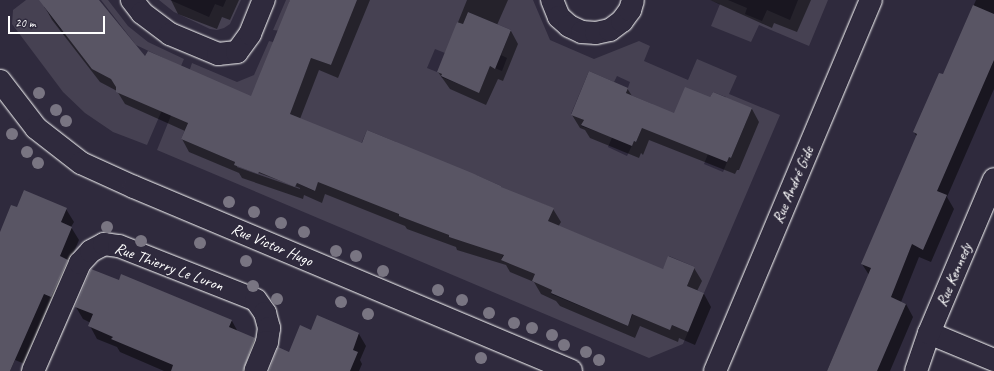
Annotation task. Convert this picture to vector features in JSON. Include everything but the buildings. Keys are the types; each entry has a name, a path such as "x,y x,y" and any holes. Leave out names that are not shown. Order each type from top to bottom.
{"street":[{"path":"132,0 142,13 170,34 218,54 237,52 250,34 264,0"},
{"path":"552,0 559,17 569,26 582,32 596,33 610,30 622,22 630,10 633,0"},
{"name":"Rue André Gide","path":"715,371 871,0"},
{"name":"Rue Victor Hugo","path":"0,81 36,128 81,163 533,364 571,371"},
{"name":"Rue Kennedy","path":"916,371 929,333 994,179"},
{"name":"Rue Thierry Le Luron","path":"33,371 80,263 91,252 104,244 119,246 256,300 265,313 269,328 267,342 255,371"},
{"path":"929,333 994,360"}],"shaded area":[{"path":"26,0 52,0 44,7 61,30 70,23 71,41 89,65 174,63 136,45 101,0 108,0 128,26 148,42 184,59 147,145 113,132 85,113 63,92 12,24 13,10"},
{"path":"159,0 170,0 209,17 215,4 223,7 226,0 241,0 230,24 217,30 210,29 174,12"},
{"path":"286,0 290,0 289,3 357,0 533,0 550,40 594,59 639,41 650,46 644,61 688,80 697,59 737,76 729,94 780,115 704,293 687,286 695,267 669,256 650,300 600,243 573,232 536,249 553,208 525,197 483,229 501,186 476,175 468,194 379,181 396,142 367,130 359,149 338,134 188,75 192,63 237,82 254,75 269,41 273,42 304,76 311,58 331,65 341,38 273,30","holes":["468,12 511,30 501,55 507,58 502,71 490,66 479,92 441,77 442,74 427,68 435,49 450,55 457,22 463,24","589,71 614,82 617,76 630,82 626,93 652,104 636,142 634,141 627,156 608,147 614,133 598,132 581,126 584,120 571,114","713,92 726,97 721,109 747,120 731,158 729,157 723,172 704,164 710,149 710,97"]},
{"path":"710,0 728,0 747,8 745,14 762,21 767,10 790,20 798,0 828,0 809,46 759,25 751,42 711,26 720,4"},
{"path":"172,113 189,120 181,139 235,162 234,165 258,174 264,162 295,187 297,183 314,191 322,172 400,212 399,216 423,225 426,219 451,233 449,237 484,247 503,255 501,260 532,258 552,290 551,294 628,326 637,304 670,329 672,325 688,332 683,344 649,358 157,150"}]}
